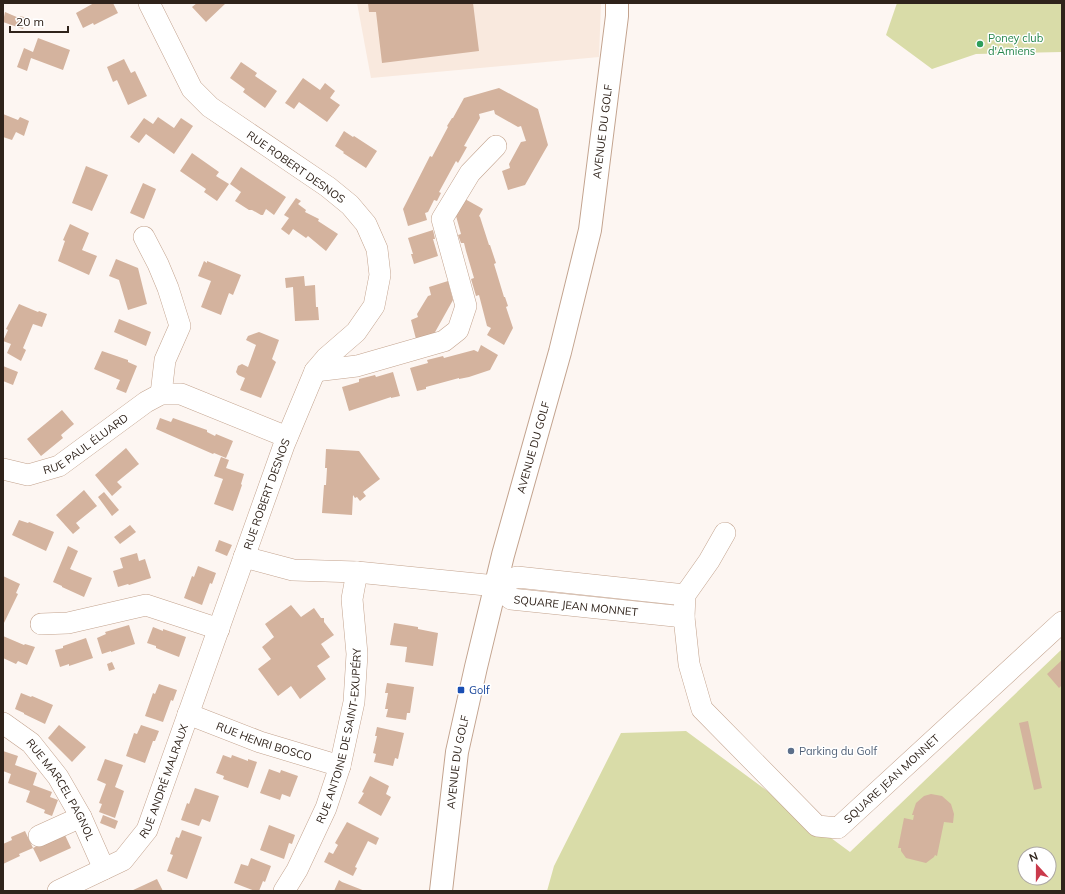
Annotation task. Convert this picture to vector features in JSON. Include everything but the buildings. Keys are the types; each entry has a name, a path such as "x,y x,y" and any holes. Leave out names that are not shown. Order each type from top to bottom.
{"main road":[{"name":"AVENUE DU GOLF","path":"441,891 457,752 504,552 560,352 590,230 617,16 617,3"}],"street":[{"name":"RUE ROBERT DESNOS","path":"152,4 192,89 210,107 328,187 350,205 366,224 377,249 380,275 374,306 356,332 326,358 315,371 287,437 244,557"},
{"path":"315,371 357,366 386,358 444,341 458,330 466,306 442,219 470,173 496,146"},
{"path":"144,237 168,288 180,326 165,360 161,394"},
{"name":"RUE PAUL ÉLUARD","path":"3,470 28,475 59,466 146,402 161,394 181,394 287,437"},
{"path":"684,595 709,562 725,533"},
{"path":"244,557 292,570 357,572 496,586"},
{"name":"RUE ANDRÉ MALRAUX","path":"58,891 123,860 147,830 244,557"},
{"name":"RUE ANTOINE DE SAINT-EXUPÉRY","path":"284,891 297,870 326,808 340,766 354,702 357,654 352,599 357,572"},
{"name":"SQUARE JEAN MONNET","path":"684,618 511,599 496,586 517,577 684,595 684,618 689,664 702,709 817,826 838,828 1062,622"},
{"path":"41,624 68,623 146,605 219,629"},
{"name":"RUE HENRI BOSCO","path":"188,714 260,742 340,766"},
{"name":"RUE MARCEL PAGNOL","path":"3,723 32,743 58,777 81,817 104,869"},
{"path":"39,836 81,817"}],"shaded area":[{"path":"357,3 601,3 599,57 371,78"}],"green space":[{"name":"Poney club d'Amiens","path":"897,3 1062,3 1062,52 976,54 932,69 886,35"},
{"path":"1062,649 1062,891 547,891 554,866 621,733 686,731 850,852"}],"place":[{"name":"Poney club d'Amiens","path":"980,44"},
{"name":"Golf","path":"461,690"},
{"name":"Parking du Golf","path":"791,751"}]}
